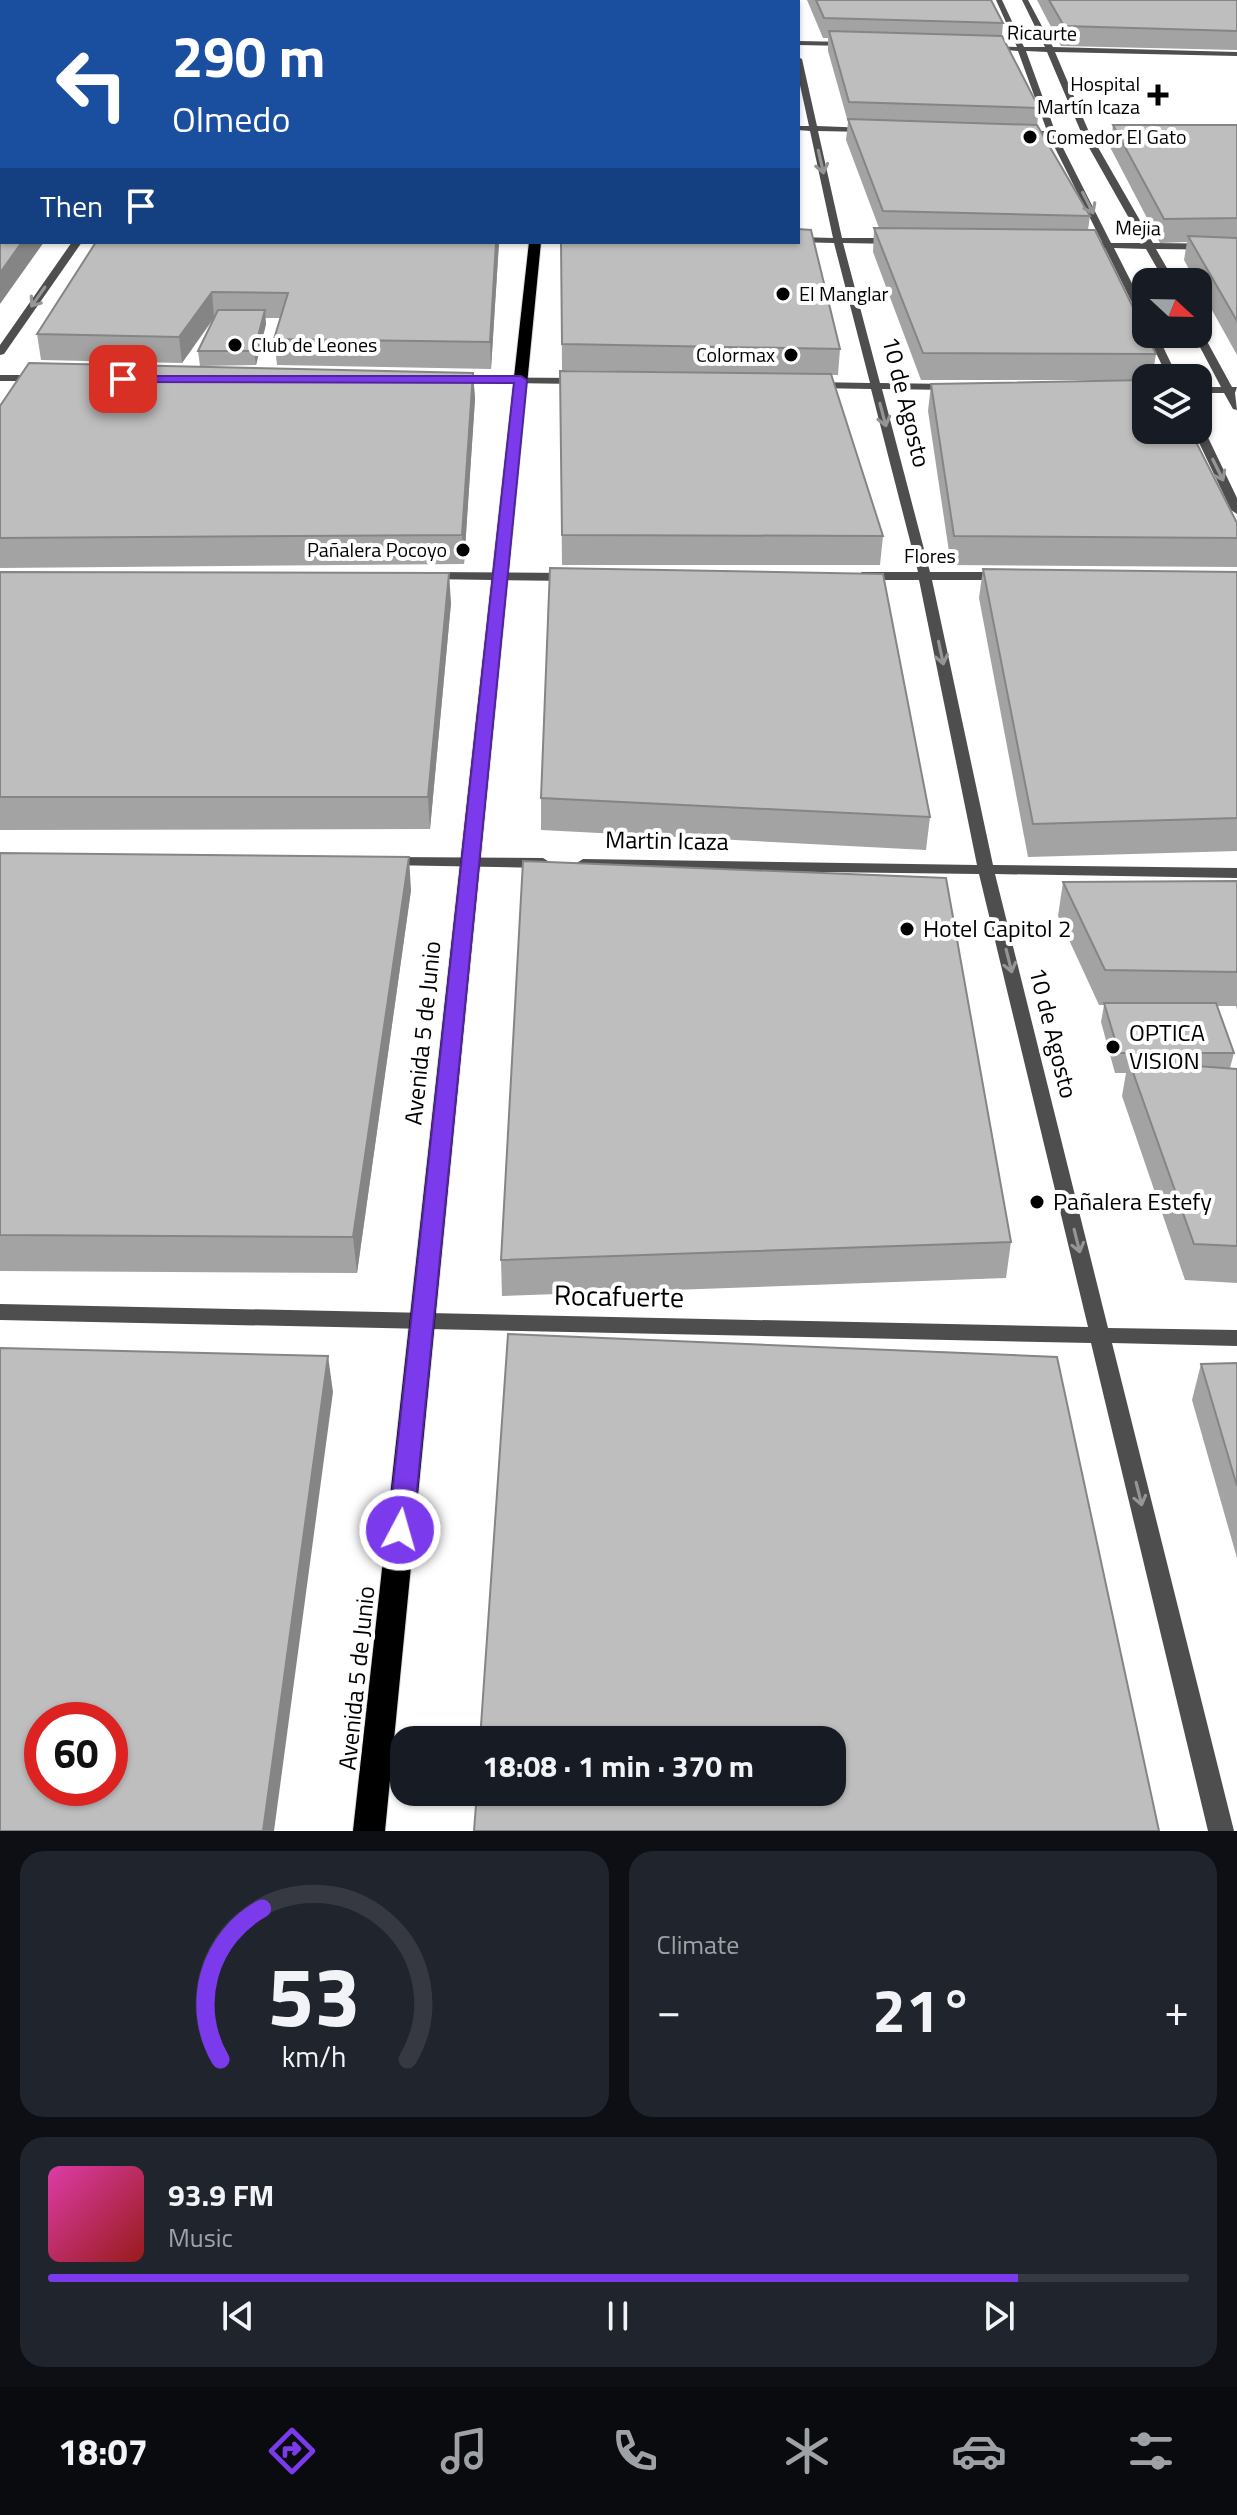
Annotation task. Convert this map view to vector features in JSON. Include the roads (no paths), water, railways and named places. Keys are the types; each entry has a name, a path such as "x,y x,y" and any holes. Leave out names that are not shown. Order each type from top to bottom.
{"main road":[{"name":"Avenida 5 de Junio","path":"369,1831 535,244"}],"street":[{"path":"999,0 1021,48 1052,134 1132,291"},
{"path":"1025,0 1050,49 1086,134 1162,268"},
{"path":"800,43 862,45"},
{"name":"Ricaurte","path":"974,47 1237,54"},
{"name":"10 de Agosto","path":"800,68 838,240 925,576 986,870 1221,1831"},
{"path":"800,128 877,130"},
{"path":"1020,133 1146,135"},
{"path":"800,240 902,242"},
{"path":"0,352 76,244"},
{"name":"Mejia","path":"1078,245 1237,247"},
{"path":"1206,348 1232,390 1237,407"},
{"path":"0,378 48,378"},
{"path":"445,380 598,381"},
{"path":"798,385 955,387"},
{"path":"1205,444 1237,510"},
{"path":"422,576 579,577"},
{"name":"Flores","path":"846,576 1018,576"},
{"name":"Martin Icaza","path":"375,862 1237,873"},
{"name":"Rocafuerte","path":"0,1312 1237,1338"}],"place":[{"name":"Hospital Martín Icaza","path":"1158,95"},
{"name":"Comedor El Gato","path":"1030,137"},
{"name":"El Manglar","path":"783,294"},
{"name":"Club de Leones","path":"235,345"},
{"name":"Colormax","path":"791,355"},
{"name":"Pañalera Pocoyo","path":"463,550"},
{"name":"Hotel Capitol 2","path":"907,929"},
{"name":"OPTICA VISION","path":"1113,1047"},
{"name":"Pañalera Estefy","path":"1037,1202"}]}
